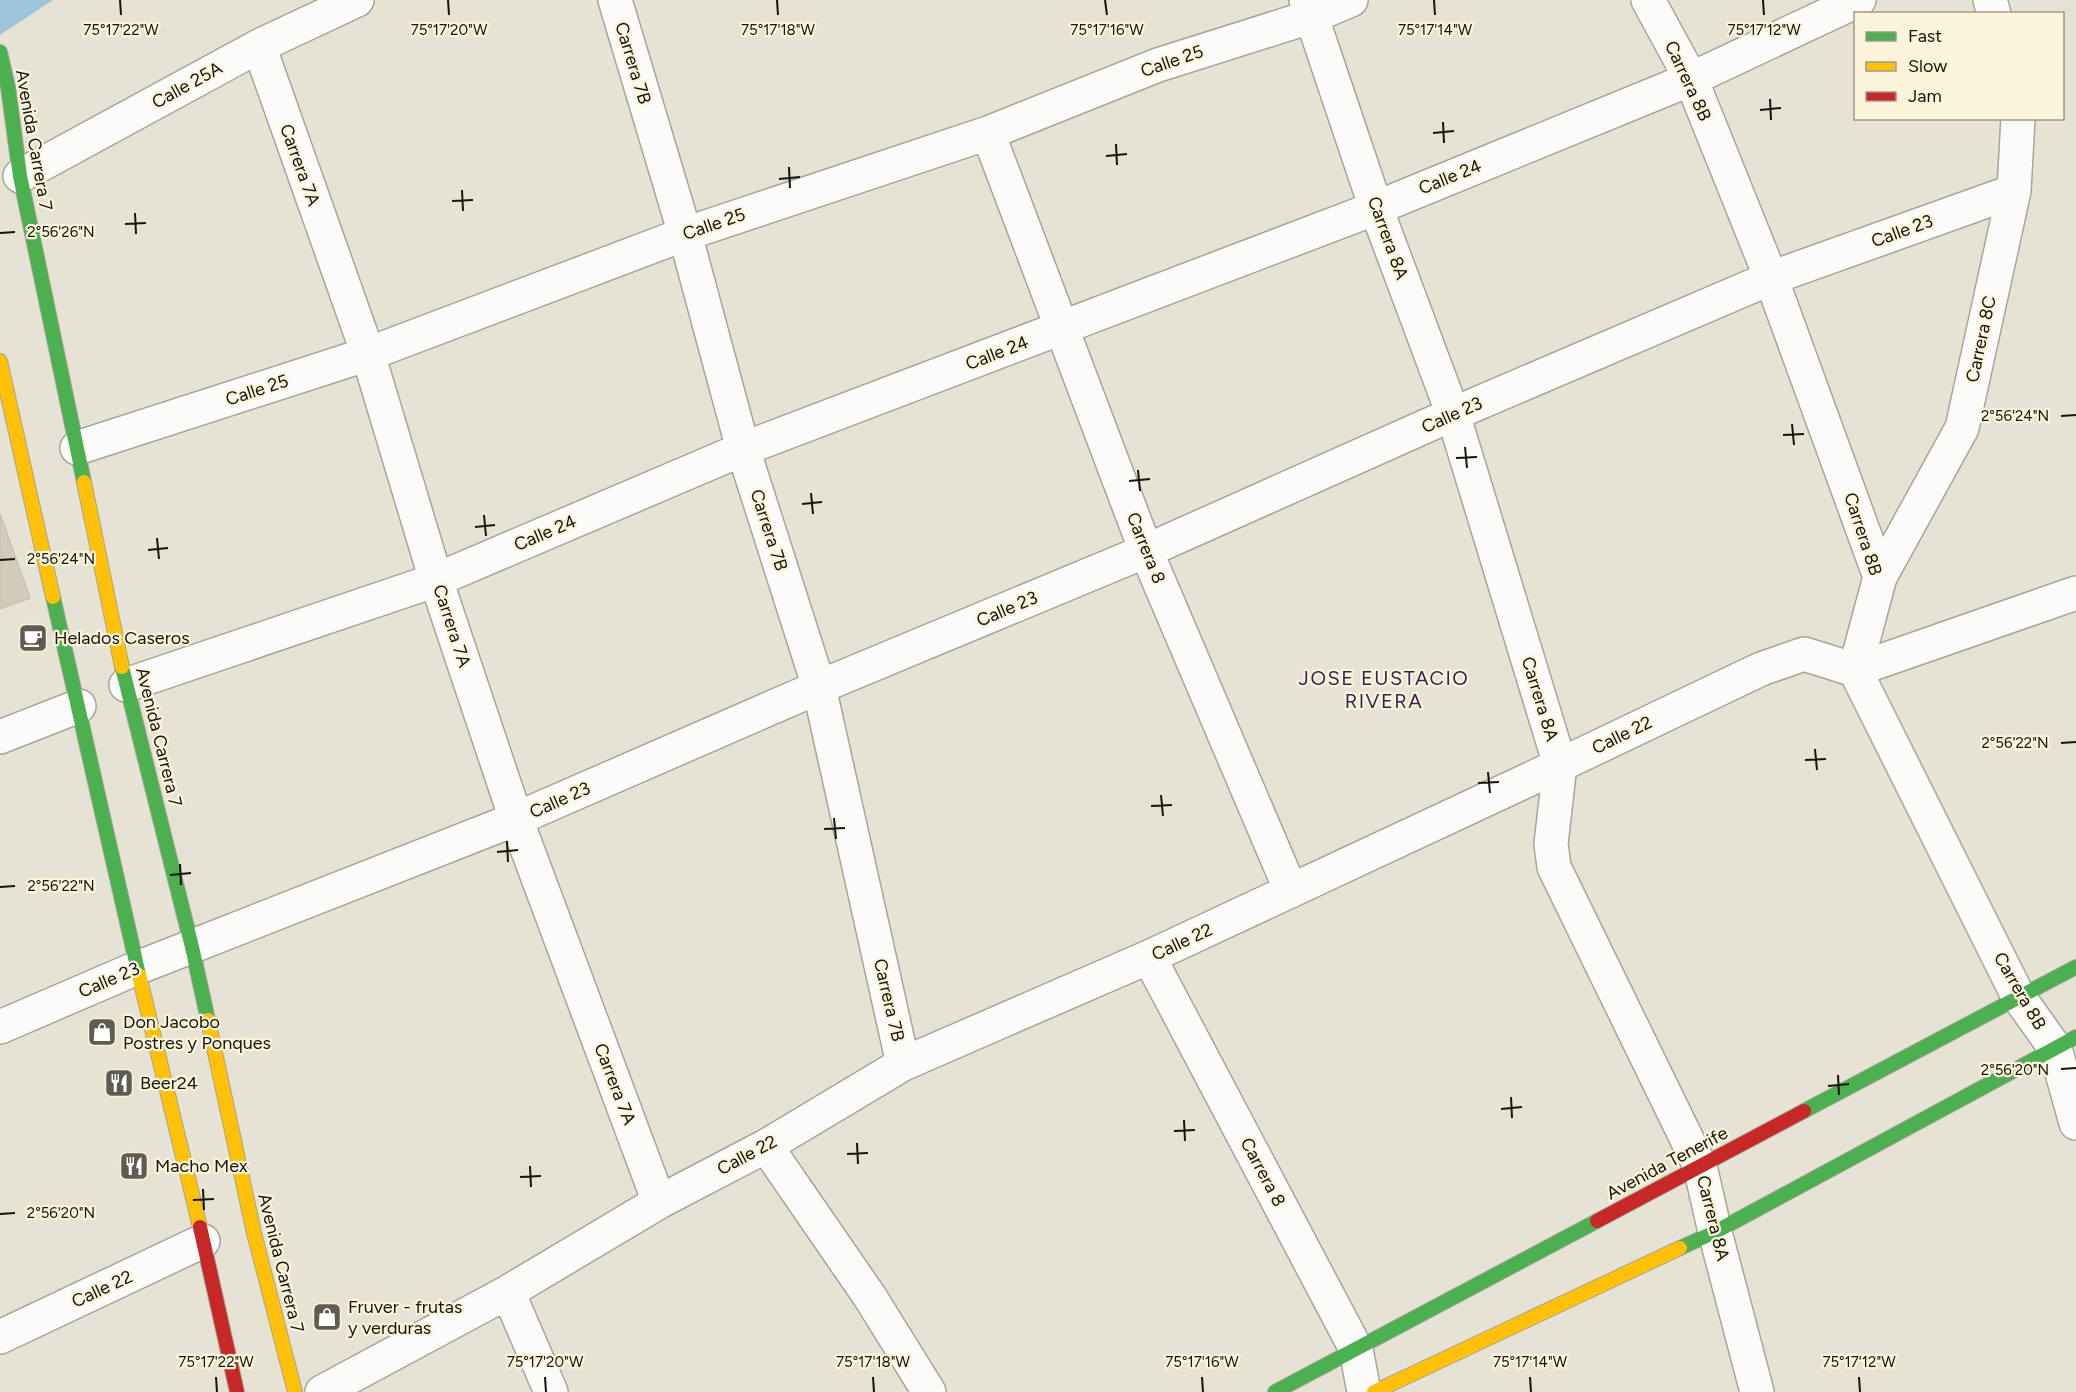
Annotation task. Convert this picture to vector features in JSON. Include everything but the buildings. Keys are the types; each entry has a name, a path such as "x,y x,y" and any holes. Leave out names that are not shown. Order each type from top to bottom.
{"main road":[{"name":"Avenida Carrera 7","path":"0,52 8,87 20,176 126,685 192,947 254,1233 295,1392"},
{"path":"0,361 11,453 79,706 137,968 237,1392"},
{"name":"Avenida Tenerife","path":"1275,1392 2076,967"},
{"path":"1374,1392 1715,1232 2065,1042"}],"street":[{"name":"Calle 25A","path":"20,176 259,46 357,0"},
{"name":"Carrera 7B","path":"615,0 685,234 743,449 819,687 903,1064"},
{"name":"Calle 25","path":"77,448 368,354 685,234 988,133 1158,65 1310,8 1351,0"},
{"name":"Carrera 8B","path":"1648,0 1690,79 1771,278 1880,577 1855,670 2018,996 2065,1042 2076,1123"},
{"name":"Calle 24","path":"126,685 436,580 743,449 1376,208 1690,79 1859,0"},
{"name":"Carrera 8A","path":"1310,8 1376,208 1452,414 1560,765 1551,844 1554,867 1700,1166 1757,1392"},
{"name":"Carrera 7A","path":"259,46 368,354 436,580 516,819 659,1202"},
{"name":"Carrera 8C","path":"1880,577 1962,428 2014,191 2018,120"},
{"name":"Carrera 8","path":"988,133 1146,551 1291,891"},
{"name":"Calle 23","path":"0,1027 137,968 516,819 819,687 1146,551 1452,414 1771,278 2014,191"},
{"path":"1855,670 2076,593"},
{"name":"Calle 22","path":"322,1392 508,1292 659,1202 766,1146 903,1064 1149,957 1761,669 1803,654 1855,670"},
{"path":"0,737 79,706"},
{"name":"Carrera 8","path":"1149,957 1356,1349 1364,1392"},
{"path":"766,1146 870,1297 929,1392"},
{"name":"Calle 22","path":"0,1337 203,1241"},
{"path":"508,1292 551,1392"}],"water":[{"path":"0,0 53,0 0,35"}],"traffic: fast":[{"path":"0,52 8,87 20,176 84,482"},
{"path":"53,597 139,975"},
{"path":"122,667 208,1020"},
{"path":"1804,1111 2076,967"},
{"path":"1680,1248 1715,1232 2076,1037"},
{"path":"1275,1392 1597,1221"}],"traffic: slow":[{"path":"0,361 53,597"},
{"path":"84,482 122,667"},
{"path":"139,975 200,1227"},
{"path":"208,1020 254,1233 295,1392"},
{"path":"1374,1392 1680,1248"}],"traffic: jam":[{"path":"1597,1221 1804,1111"},
{"path":"200,1227 237,1392"}],"place":[{"name":"Helados Caseros","path":"33,638"},
{"name":"Don Jacobo Postres y Ponques","path":"102,1032"},
{"name":"Beer24","path":"119,1083"},
{"name":"Macho Mex","path":"134,1166"},
{"name":"Fruver - frutas y verduras","path":"327,1317"}],"district":[{"name":"JOSE EUSTACIO RIVERA","path":"1384,690"}]}
